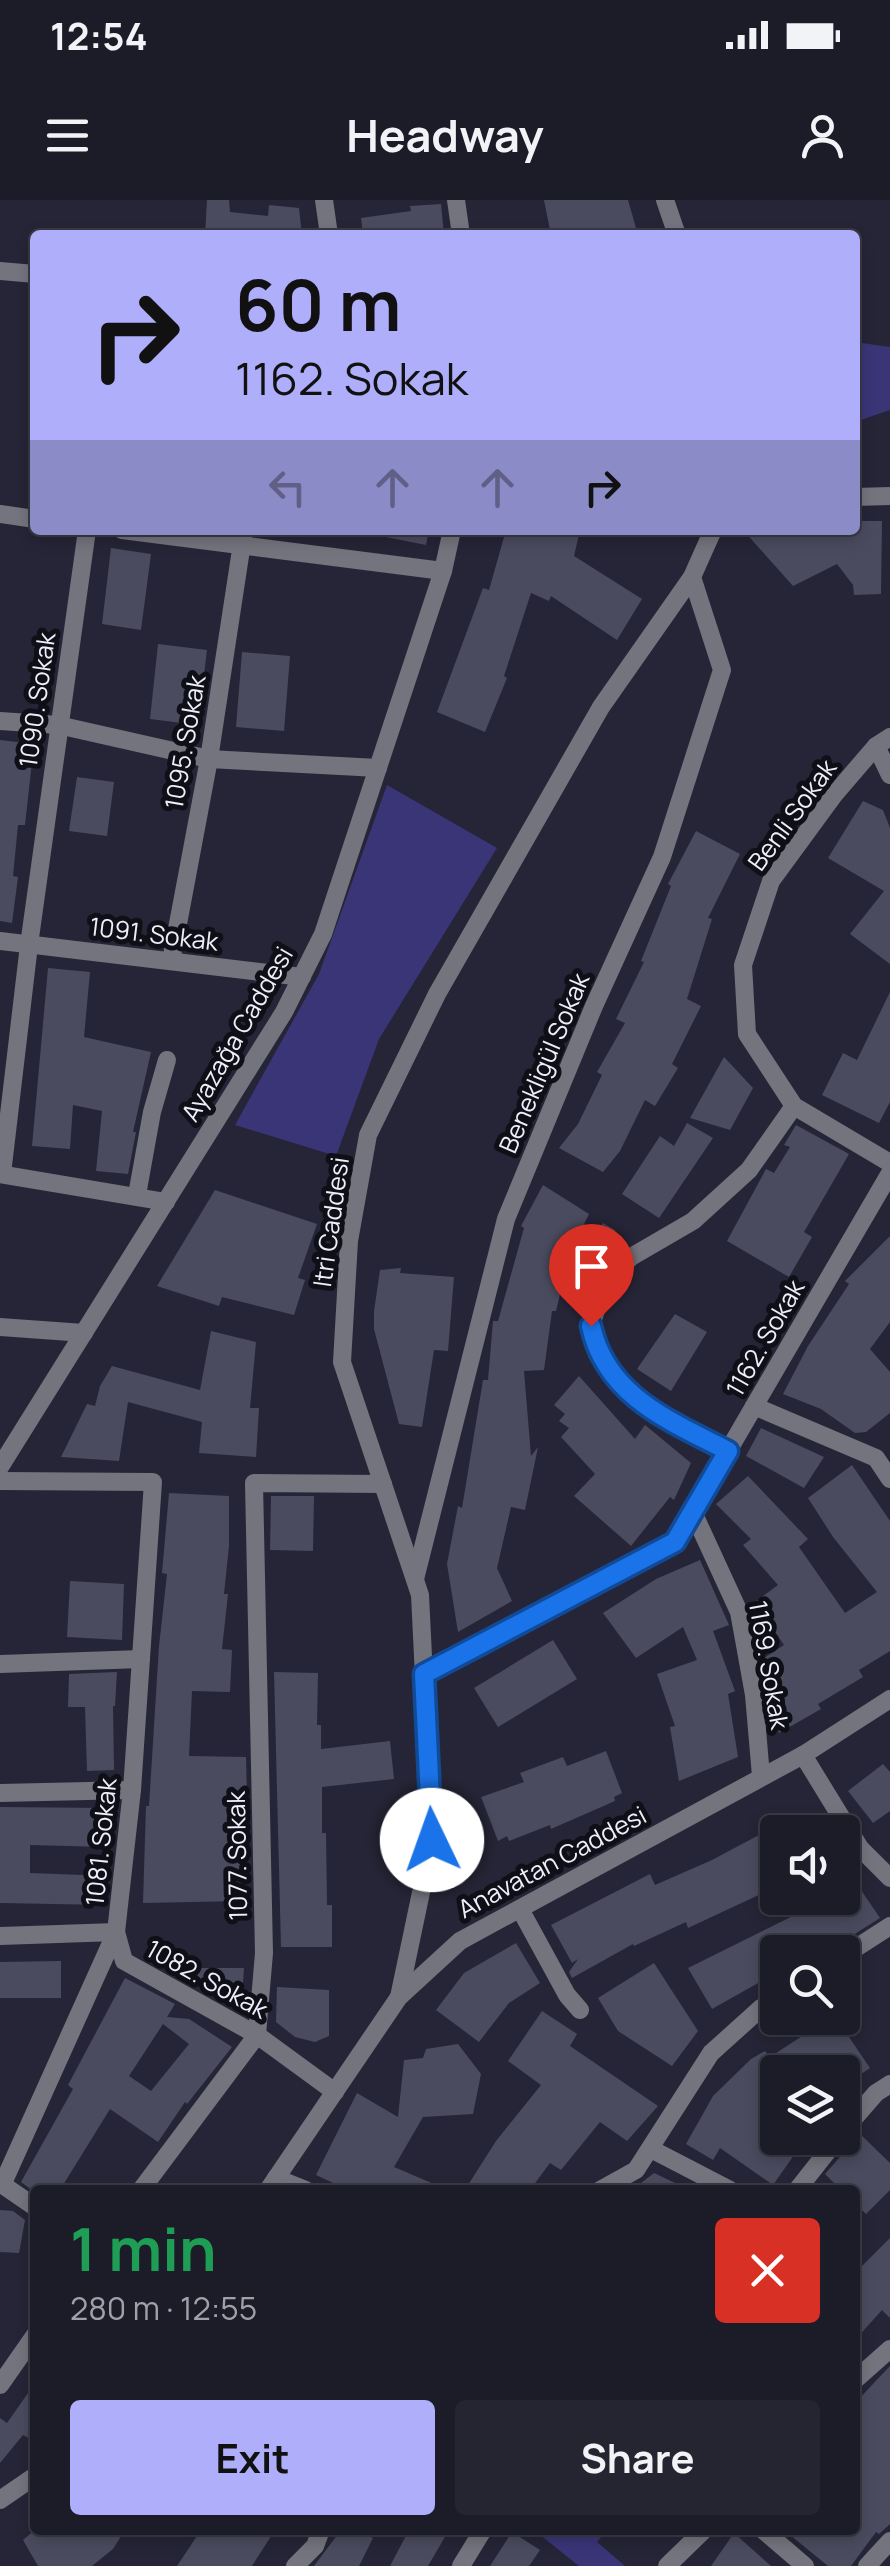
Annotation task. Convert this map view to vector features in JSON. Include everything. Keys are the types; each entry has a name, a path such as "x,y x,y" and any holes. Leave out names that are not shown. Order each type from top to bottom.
{"street":[{"path":"324,200 327,230"},
{"path":"456,200 459,230"},
{"path":"665,200 675,230"},
{"path":"0,271 30,274"},
{"path":"860,497 890,496"},
{"path":"0,514 30,518"},
{"name":"1090. Sokak","path":"1,1174 58,725 87,535"},
{"path":"198,535 243,538 443,571"},
{"name":"Ayazağa Caddesi","path":"0,1467 284,1012 323,934 443,571 451,535"},
{"name":"Itri Caddesi","path":"399,1997 432,1840 420,1595 342,1362 349,1241 368,1135 437,994 600,706 692,577 712,535"},
{"name":"1095. Sokak","path":"170,962 209,759 243,538"},
{"name":"Benekligül Sokak","path":"415,1580 506,1219 594,1006 662,857 722,670 692,577"},
{"path":"0,722 58,725 209,759 378,768"},
{"path":"883,742 890,775"},
{"name":"Benli Sokak","path":"883,742 834,795 771,881 744,965 746,1034 794,1106 890,1164"},
{"name":"1091. Sokak","path":"0,941 302,977"},
{"path":"137,1195 152,1112 167,1060"},
{"path":"728,1451 652,1412 616,1379 597,1354 591,1326 604,1285 631,1257 693,1220 748,1170 794,1106"},
{"name":"1162. Sokak","path":"424,1674 675,1542 890,1173"},
{"path":"1,1174 166,1202"},
{"path":"0,1327 84,1333"},
{"path":"754,1406 883,1452 890,1478"},
{"name":"1081. Sokak","path":"0,1481 153,1482 132,1790 116,1932 1,2183"},
{"name":"1077. Sokak","path":"257,2035 264,1952 254,1482 382,1484"},
{"name":"1169. Sokak","path":"693,1512 739,1612 754,1696 761,1776"},
{"path":"0,1664 141,1659"},
{"name":"Anavatan Caddesi","path":"272,2184 399,1997 460,1941 803,1755 890,1699"},
{"path":"803,1755 860,1848 890,1878"},
{"path":"0,1794 132,1790"},
{"path":"520,1909 567,1995 580,2010"},
{"path":"860,1946 890,1926"},
{"name":"1082. Sokak","path":"0,1936 116,1932 124,1961 257,2035 334,2092"},
{"path":"609,2185 636,2170 711,2053 760,2009"},
{"path":"145,2185 257,2035"},
{"path":"860,2111 876,2092 890,2084"},
{"path":"651,2150 720,2185"},
{"path":"801,2185 824,2155"},
{"path":"1,2183 30,2203"},
{"path":"0,2385 9,2358 30,2339"},
{"path":"860,2376 890,2349"},
{"path":"4,2491 30,2478"},
{"path":"295,2566 315,2546 319,2535"},
{"path":"461,2566 480,2535"},
{"path":"667,2566 699,2535"},
{"path":"769,2535 805,2566"},
{"path":"866,2566 890,2541"}],"shaded area":[{"path":"860,343 890,347 890,410 860,420"},
{"path":"387,785 497,848 379,1039 336,1156 235,1125 319,974"},
{"path":"540,2535 603,2535 597,2542 625,2566 579,2566"}],"building":[{"path":"207,200 229,200 230,212 268,216 269,205 299,208 301,230 205,230"},
{"path":"544,200 628,200 637,230 550,230"},
{"path":"441,204 444,230 362,230 361,218 411,211 410,206"},
{"path":"860,521 882,521 881,594 854,595 853,585 837,564 793,586 747,535 860,535"},
{"path":"386,535 428,535 426,545"},
{"path":"505,535 579,535 574,556 642,599 617,640 551,596 549,601 531,593 504,676 507,678 485,732 437,712 483,588 489,590"},
{"path":"111,548 151,554 141,630 102,624"},
{"path":"158,644 207,650 198,725 150,719"},
{"path":"242,652 290,656 284,731 236,727"},
{"path":"0,740 34,744 25,825 18,825 13,876 18,877 12,923 0,921"},
{"path":"77,777 114,782 107,836 69,831"},
{"path":"863,801 883,810 890,828 890,964 850,934 884,891 828,858"},
{"path":"696,831 740,854 708,918 712,919 687,999 701,1006 672,1064 678,1068 655,1106 645,1100 620,1151 603,1172 559,1148 578,1124 602,1075 597,1072 625,1023 616,1019 644,962 641,961 671,886 668,884"},
{"path":"48,968 90,972 84,1037 151,1052 128,1174 96,1171 102,1111 73,1105 70,1149 32,1146"},
{"path":"890,992 890,1102 879,1123 822,1095 843,1053 857,1060"},
{"path":"724,1057 753,1088 730,1130 690,1118"},
{"path":"687,1123 713,1138 659,1218 622,1194 660,1136 674,1146"},
{"path":"796,1125 849,1154 804,1232 812,1237 789,1277 727,1241 766,1169 774,1173 790,1147 784,1145"},
{"path":"543,1185 589,1214 583,1226 595,1234 603,1223 615,1230 588,1262 580,1257 582,1254 571,1250 556,1311 552,1311 544,1370 524,1371 531,1456 538,1447 525,1510 511,1507 497,1568 512,1601 458,1632 447,1564 458,1506 462,1508 483,1380 488,1380 493,1321 498,1321 524,1228 521,1226"},
{"path":"215,1190 317,1224 298,1278 305,1280 294,1315 222,1297 219,1306 157,1286"},
{"path":"890,1236 890,1322 870,1349 890,1372 890,1413 866,1432 855,1433 821,1409 783,1394 808,1346 849,1284 845,1281"},
{"path":"401,1268 400,1273 454,1277 448,1351 434,1350 422,1427 399,1424 374,1329 380,1270"},
{"path":"675,1314 707,1332 671,1391 637,1369"},
{"path":"211,1331 256,1342 250,1408 259,1408 256,1457 199,1453 202,1422 128,1402 119,1461 61,1457 87,1404 95,1406 100,1386 112,1366 200,1390"},
{"path":"579,1376 635,1439 645,1425 691,1463 674,1500 670,1497 631,1546 574,1496 595,1474 561,1437 569,1428 559,1421 565,1414 554,1405"},
{"path":"761,1428 824,1457 804,1488 746,1456"},
{"path":"852,1465 890,1521 890,1651 859,1670 863,1677 818,1704 821,1709 779,1733 764,1658 784,1645 755,1602 778,1585 743,1545 751,1539 716,1504 748,1476 808,1539 799,1547 845,1613 877,1592 808,1498"},
{"path":"169,1493 229,1496 224,1594 228,1594 222,1649 232,1650 230,1692 192,1691 189,1756 246,1757 247,1798 236,1798 242,1901 143,1903 146,1806 167,1574 162,1573"},
{"path":"271,1496 314,1496 313,1551 270,1550"},
{"path":"700,1560 729,1625 713,1631 735,1691 728,1694 738,1757 679,1781 670,1727 675,1726 657,1674 697,1660 683,1627 636,1658 603,1613 656,1579"},
{"path":"70,1581 124,1584 122,1640 67,1637"},
{"path":"553,1640 577,1679 498,1727 474,1688"},
{"path":"117,1672 114,1770 87,1771 85,1707 68,1707 69,1674"},
{"path":"274,1672 318,1673 317,1725 321,1725 321,1749 390,1741 394,1779 322,1787 332,1947 281,1947"},
{"path":"606,1751 622,1793 614,1797 615,1801 551,1829 550,1825 509,1841 507,1836 498,1841 481,1797 524,1782 520,1773 563,1757 567,1766"},
{"path":"883,1764 890,1772 890,1811 873,1823 848,1791"},
{"path":"0,1807 108,1808 107,1847 30,1845 30,1873 110,1876 106,1905 0,1903"},
{"path":"759,1835 760,1894 688,1928 686,1922 633,1944 572,1978 569,1972 578,1959 572,1963 551,1925 650,1874 655,1885"},
{"path":"860,1889 880,1918 853,1935 760,1935 760,1982 712,2009 688,1968 795,1915 860,1915"},
{"path":"516,1943 540,1983 509,2003 479,2042 436,2010 464,1973"},
{"path":"61,1961 61,1998 0,1998 0,1962"},
{"path":"654,1963 698,2031 672,2066 618,2031 598,1998"},
{"path":"198,1968 244,1968 242,1997 229,2000 197,1980"},
{"path":"125,1978 175,2004 167,2017 189,2019 232,2047 185,2102 158,2142 110,2109 63,2185 30,2185 30,2189 21,2182 73,2089 68,2085","holes":["163,2024 189,2044 151,2091 129,2076"]},
{"path":"277,1987 329,1990 329,2036 315,2042 295,2037 276,2022"},
{"path":"542,2011 577,2034 570,2046 658,2106 627,2141 600,2122 561,2170 550,2163 534,2185 468,2185 496,2141 541,2085 508,2061"},
{"path":"804,2035 848,2035 870,2068 860,2075 860,2055 773,2055"},
{"path":"458,2044 481,2074 473,2114 423,2117 394,2167 436,2185 337,2185 316,2175 357,2093 398,2117 404,2060 423,2058 426,2049"},
{"path":"765,2051 768,2055 760,2055 760,2155 794,2155 773,2185 720,2148 713,2160 686,2144 713,2096 751,2059"},
{"path":"860,2134 890,2163 890,2190 866,2214 860,2208 860,2185 836,2185 825,2174 842,2155 860,2155"},
{"path":"654,2173 679,2185 638,2185"},
{"path":"0,2210 13,2211 25,2220 19,2253 0,2252"},
{"path":"890,2238 890,2318 882,2310 860,2334 860,2268"},
{"path":"890,2366 890,2524 879,2534 876,2532 851,2566 828,2566 790,2535 860,2535 860,2398"},
{"path":"30,2390 30,2438 23,2435 0,2463 0,2418 7,2423"},
{"path":"30,2534 120,2538 92,2566 38,2566 23,2540"},
{"path":"198,2535 272,2535 252,2566 177,2566"},
{"path":"337,2535 373,2538 359,2566 314,2566"},
{"path":"406,2535 446,2535 428,2566 390,2566"},
{"path":"510,2535 540,2550 529,2566 490,2566"},
{"path":"736,2535 771,2566 711,2566"}],"route":[{"path":"432,1840 424,1674 675,1542 728,1451 652,1412 616,1379 597,1354 591,1326"}]}
